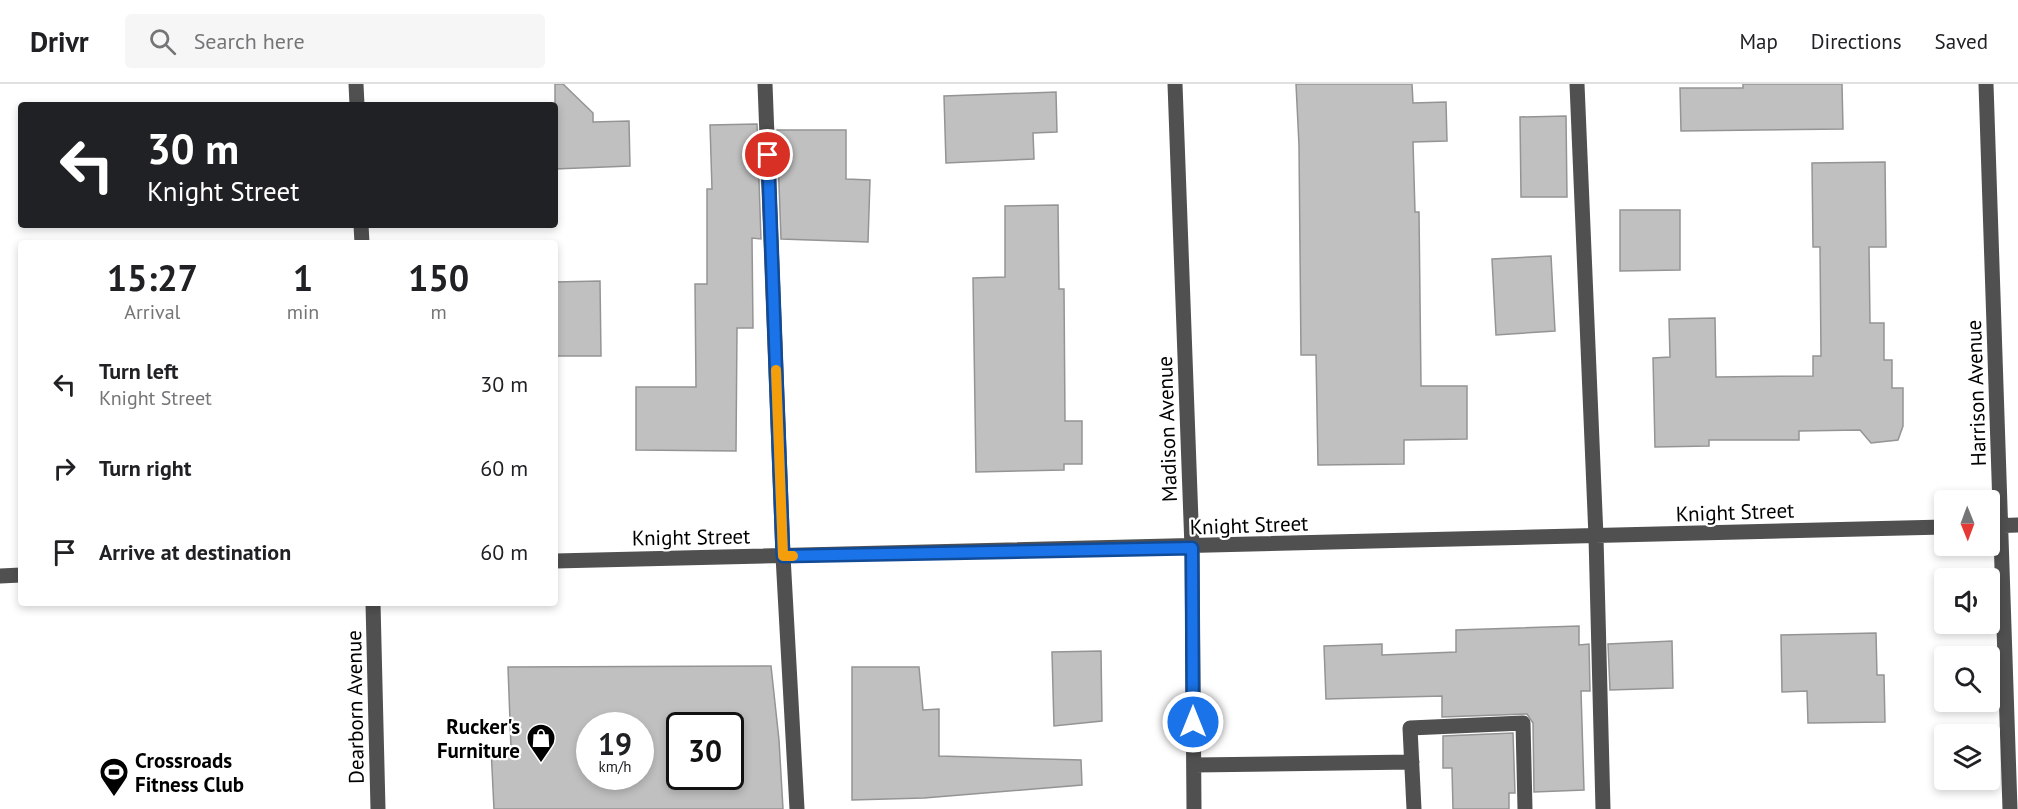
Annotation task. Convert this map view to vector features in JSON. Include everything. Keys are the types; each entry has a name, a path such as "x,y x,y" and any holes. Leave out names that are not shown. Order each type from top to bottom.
{"street":[{"path":"357,84 357,102"},
{"path":"765,84 783,556 797,809"},
{"name":"Madison Avenue","path":"1174,84 1192,548 1194,809"},
{"path":"1577,84 1596,537 1603,809"},
{"name":"Harrison Avenue","path":"1986,84 1994,490"},
{"path":"2000,526 2018,525"},
{"name":"Knight Street","path":"558,561 1192,548 1934,527"},
{"name":"Harrison Avenue","path":"1997,556 2010,809"},
{"path":"0,576 18,575"},
{"name":"Dearborn Avenue","path":"373,606 378,809"},
{"path":"1414,809 1410,728 1523,723 1525,809"},
{"path":"1194,765 1412,762"}],"building":[{"path":"555,84 563,84 593,113 593,122 629,121 630,166 558,169 558,102 555,102"},
{"path":"1296,84 1412,84 1413,103 1446,102 1447,141 1413,142 1415,212 1419,212 1421,386 1467,386 1467,439 1404,440 1404,464 1318,465 1316,355 1301,355 1299,145"},
{"path":"1743,84 1842,84 1843,129 1681,131 1680,88 1743,88"},
{"path":"1056,92 1057,132 1033,133 1034,159 946,163 944,96"},
{"path":"1566,116 1567,197 1521,197 1520,117"},
{"path":"757,124 761,239 752,238 753,328 737,328 736,451 636,450 636,387 696,387 695,284 707,284 707,189 712,189 710,125"},
{"path":"777,130 846,130 846,179 870,180 868,242 781,239"},
{"path":"1885,162 1886,247 1869,247 1870,323 1884,323 1884,360 1892,360 1892,388 1903,388 1903,426 1898,440 1871,443 1860,430 1799,431 1799,440 1709,440 1709,446 1655,447 1653,358 1670,357 1669,319 1715,318 1716,377 1813,376 1813,356 1821,356 1820,247 1813,247 1812,163"},
{"path":"1058,205 1059,289 1064,289 1065,421 1082,421 1082,464 1064,464 1064,470 976,472 973,278 1005,277 1005,206"},
{"path":"1620,210 1680,210 1680,270 1620,271"},
{"path":"1551,256 1555,331 1496,335 1492,259"},
{"path":"600,281 601,356 558,356 558,282"},
{"path":"1579,626 1579,645 1589,644 1590,691 1581,691 1584,790 1534,792 1533,723 1527,714 1442,717 1442,696 1326,699 1324,646 1382,644 1382,655 1456,652 1456,630"},
{"path":"1876,633 1877,675 1884,675 1885,722 1808,723 1807,691 1782,692 1781,635"},
{"path":"1672,641 1673,688 1610,690 1608,644"},
{"path":"1101,651 1102,721 1054,726 1052,652"},
{"path":"771,666 783,809 494,809 491,748 511,748 508,667"},
{"path":"852,667 919,667 923,710 939,709 939,756 1081,760 1082,785 924,798 852,800"},
{"path":"1513,733 1515,793 1509,793 1509,809 1453,809 1452,768 1443,768 1443,736"}],"slow traffic":[{"path":"776,370 783,556 793,556"}],"place":[{"name":"Rucker's Furniture","path":"541,764"},
{"name":"Crossroads Fitness Club","path":"114,798"}],"route":[{"path":"768,155 783,556 1192,548 1193,722"}]}
